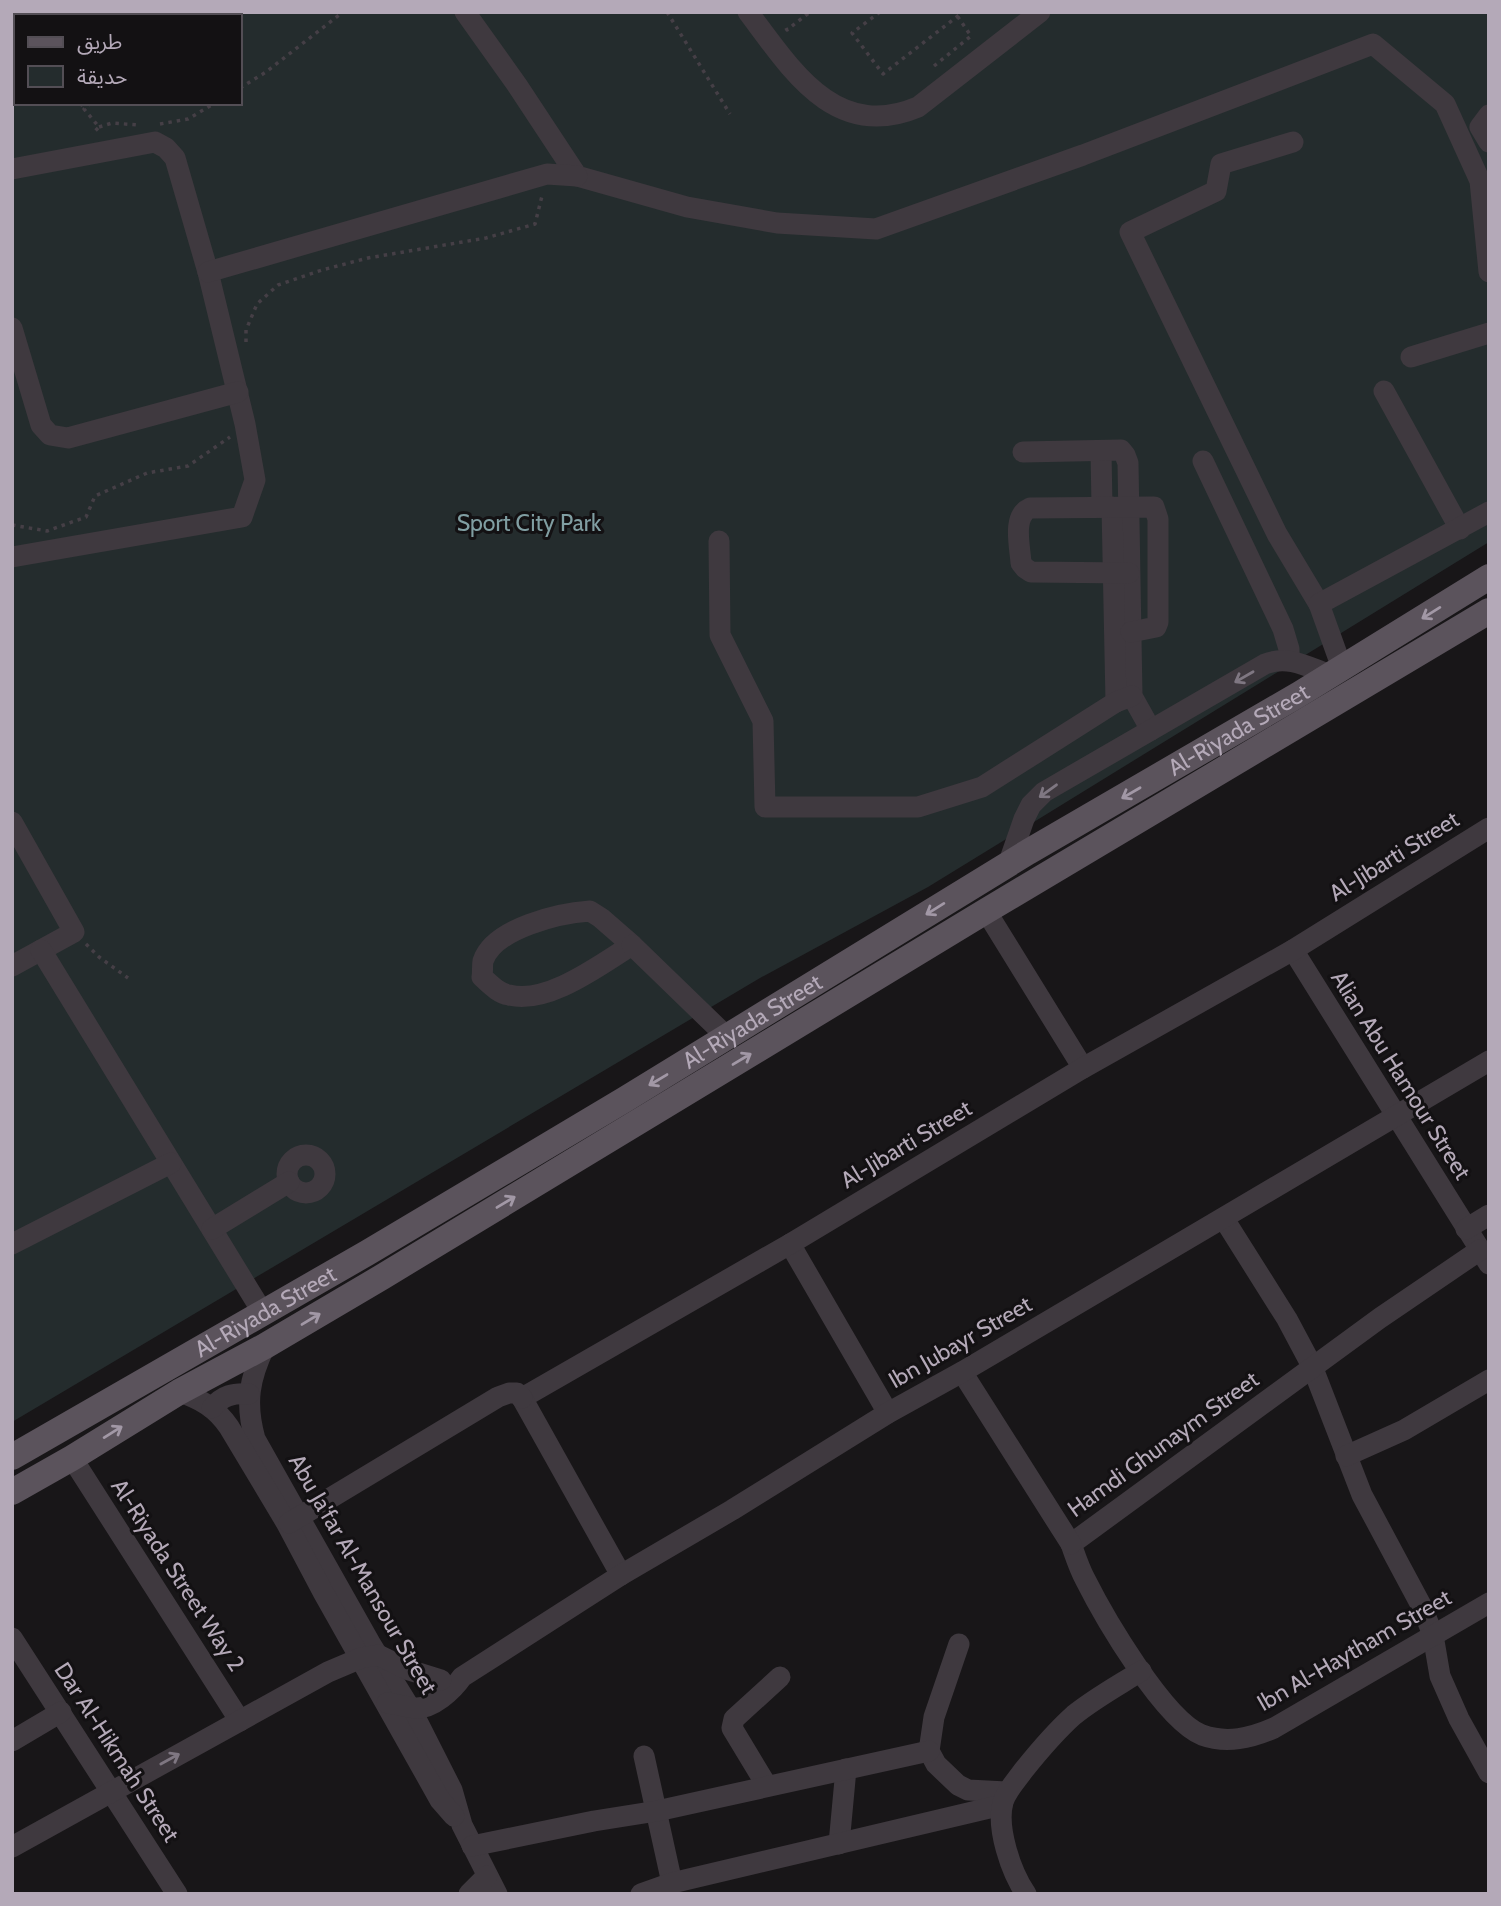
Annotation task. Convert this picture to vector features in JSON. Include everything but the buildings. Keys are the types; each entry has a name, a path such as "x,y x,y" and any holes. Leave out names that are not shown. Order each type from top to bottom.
{"main road":[{"name":"Al-Riyada Street","path":"12,1457 368,1253 1008,865 1336,672 1489,577"},
{"name":"Al-Riyada Street","path":"12,1492 179,1392 265,1346 540,1182 986,911 1489,611"},
{"path":"1336,672 1355,691"},
{"path":"527,1157 540,1182"}],"street":[{"path":"465,12 577,176"},
{"path":"747,12 799,79 839,108 879,117 900,114 918,107 1040,12"},
{"path":"208,272 547,174 577,176 687,207 751,219 876,229 1083,155 1373,44 1445,104 1484,181 1489,272"},
{"path":"1489,115 1480,127 1489,142"},
{"path":"12,169 155,142 166,148 175,158 208,272 238,392 255,480 242,517 12,557"},
{"path":"1008,865 1024,819 1031,805 1044,792 1265,664 1276,660 1289,660 1336,672 1319,604 1277,534 1130,232 1216,191 1221,164 1293,142"},
{"path":"12,328 41,425 50,435 68,438 238,392"},
{"path":"1410,357 1489,332"},
{"path":"1384,391 1460,529"},
{"path":"1023,452 1101,451 1114,507 1130,632 1124,699"},
{"path":"1203,461 1283,629 1289,660"},
{"path":"1121,573 1031,572 1021,563 1019,519 1023,511 1030,508 1154,508 1158,519 1158,622 1156,627 1130,632"},
{"path":"1319,604 1489,512"},
{"path":"719,541 720,635 763,721 765,807 918,807 982,787 1124,699"},
{"path":"1121,573 1124,699 1151,730"},
{"path":"12,822 74,932 12,966"},
{"name":"Al-Jibarti Street","path":"522,1398 790,1244 1083,1068 1293,950 1489,828"},
{"path":"632,945 581,976 534,997 510,996 496,990 482,978 483,962 489,950 520,928 571,912 590,911 632,945 727,1037"},
{"path":"986,911 1083,1068"},
{"path":"41,950 263,1313"},
{"name":"Alian Abu Hamour Street","path":"1293,950 1484,1257"},
{"name":"Ibn Jubayr Street","path":"387,1703 423,1707 446,1695 462,1677 621,1575 888,1413 1224,1219 1489,1061"},
{"path":"12,1244 171,1163"},
{"path":"212,1229 289,1182"},
{"path":"1466,1230 1489,1215"},
{"path":"1224,1219 1287,1319 1312,1366 1362,1495 1418,1598 1433,1635 1440,1676 1459,1719 1489,1773"},
{"path":"790,1244 888,1413"},
{"name":"Hamdi Ghunaym Street","path":"1203,1735 1187,1727 1171,1712 1141,1671 1084,1577 1071,1544 1380,1318 1484,1257"},
{"name":"Abu Ja'far Al-Mansour Street","path":"265,1346 254,1371 249,1394 255,1439 294,1521 369,1657 400,1728 440,1800 462,1825"},
{"path":"962,1372 1071,1544"},
{"path":"1346,1456 1404,1430 1489,1380"},
{"name":"Abu Ja'far Al-Mansour Street","path":"179,1392 212,1408 229,1427 294,1521"},
{"path":"294,1521 498,1396 517,1393 621,1575"},
{"path":"212,1408 225,1396 249,1394"},
{"name":"Al-Riyada Street Way 2","path":"72,1458 240,1721"},
{"name":"Ibn Al-Haytham Street","path":"1203,1735 1228,1740 1252,1738 1274,1728 1489,1603"},
{"name":"Dar Al-Hikmah Street","path":"12,1638 177,1894"},
{"path":"959,1644 934,1717 929,1751 936,1764 958,1785 1004,1799"},
{"path":"12,1847 328,1672 369,1657 440,1680"},
{"name":"Abu Ja'far Al-Mansour Street","path":"369,1657 409,1707 452,1790 462,1825 492,1885"},
{"path":"1018,1890 1002,1829 1004,1799 1046,1743 1074,1716 1097,1698 1141,1671"},
{"name":"Ibn Jubayr Street","path":"400,1728 416,1693 440,1680 462,1677"},
{"path":"767,1786 735,1733 733,1723 734,1719 780,1677"},
{"path":"12,1741 61,1712"},
{"path":"472,1846 657,1811 929,1751"},
{"path":"644,1756 672,1883"},
{"path":"839,1844 846,1769"},
{"path":"641,1894 672,1883 839,1844 1004,1799"},
{"path":"470,1894 492,1885"}],"path":[{"path":"242,87 266,72 344,12"},
{"path":"667,12 730,114"},
{"path":"780,21 787,30 810,12"},
{"path":"880,12 852,33 883,74 963,12"},
{"path":"934,66 971,36 957,17"},
{"path":"82,105 99,127"},
{"path":"84,109 89,105"},
{"path":"86,139 99,127 112,123 149,125 188,120 212,105"},
{"path":"246,344 246,330 257,304 278,285 368,258 486,238 535,224 547,174"},
{"path":"12,525 47,531 86,517 95,496 147,473 188,466 245,424"},
{"path":"99,957 128,978"}],"green space":[{"name":"Sport City Park","path":"12,12 1489,12 1489,542 928,887 760,978 12,1422"}]}
